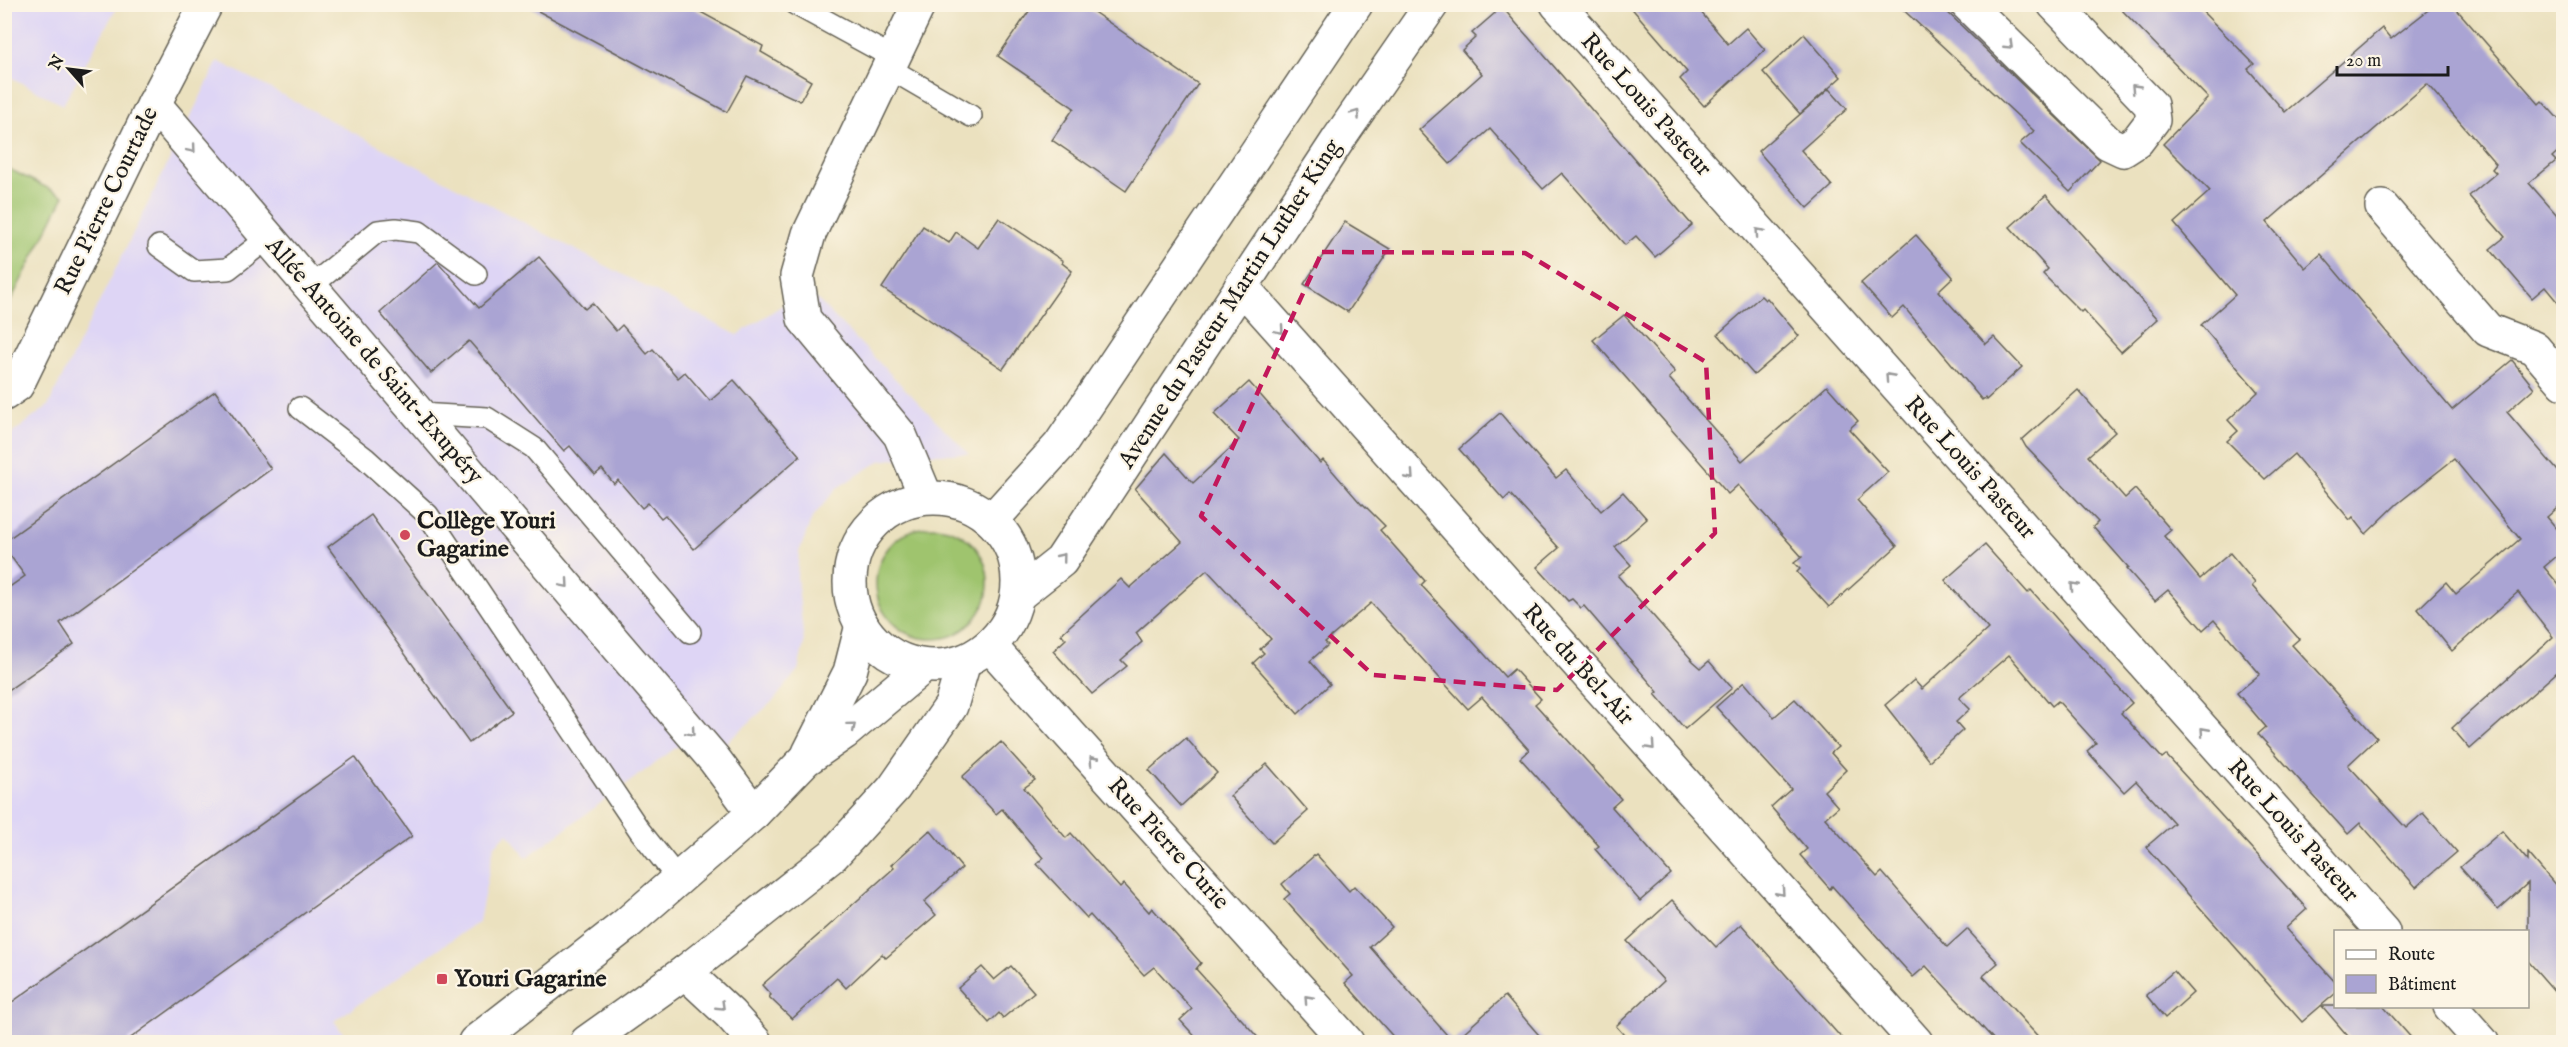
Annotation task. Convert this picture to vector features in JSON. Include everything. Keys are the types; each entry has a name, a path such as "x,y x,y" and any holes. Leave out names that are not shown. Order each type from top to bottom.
{"street":[{"name":"Rue Pierre Courtade","path":"4,394 17,385 154,104 206,4"},
{"path":"919,4 808,234 797,276 804,319 900,435 926,497"},
{"path":"992,520 1060,445 1356,4"},
{"name":"Avenue du Pasteur Martin Luther King","path":"1018,595 1061,561 1344,130 1432,4"},
{"name":"Rue Louis Pasteur","path":"1557,4 2381,930"},
{"path":"1967,4 2108,142 2123,150 2137,141 2153,120 2151,105 2054,4"},
{"name":"Allée Antoine de Saint-Exupéry","path":"154,104 714,759 754,813"},
{"path":"2382,207 2488,330 2534,348 2564,383"},
{"name":"Rue du Bel-Air","path":"1241,286 1916,1042"},
{"path":"586,1042 685,972 833,855 894,788 951,706 977,654 1009,623 1018,595 1018,567 1009,541 992,520 973,506 950,498 926,497 903,503 882,516 865,533 858,548 850,579 852,603 862,625 878,645 899,659 924,666 944,666 977,654"},
{"path":"805,760 850,672 862,625"},
{"name":"Rue Pierre Curie","path":"977,654 1347,1042"},
{"path":"475,1042 624,926 754,813 805,760 844,733 924,666"},
{"path":"685,972 730,1014 755,1042"},
{"path":"2452,1008 2482,1042"}],"lane":[{"path":"795,4 890,62 971,116"},
{"path":"310,287 378,231 419,232 476,274"},
{"path":"159,246 194,271 206,271 228,269 268,238"},
{"path":"300,408 365,458 428,515 640,831 678,880"},
{"path":"419,414 487,417 534,448 690,632"}],"highlighted area":[{"path":"1322,252 1525,253 1706,362 1715,533 1557,690 1373,675 1201,516"}],"shaded area":[{"path":"4,5 118,5 63,105 5,74"},
{"name":"Collège Youri Gagarine","path":"218,61 737,335 807,289 969,454 930,454 880,461 837,488 812,518 799,552 797,576 804,643 798,670 775,699 722,747 704,727 526,858 508,833 494,846 479,921 334,1021 350,1042 5,1042 5,439 48,406"}],"green space":[{"path":"7,168 64,196 5,312 4,169"},
{"path":"932,527 954,531 972,543 984,561 988,583 984,605 972,623 954,635 932,639 910,635 892,623 880,605 876,583 880,561 892,543 910,531"}],"building":[{"path":"525,4 686,4 763,46 761,52 811,81 800,101 747,76 727,112"},
{"path":"1034,4 1082,4 1198,84 1126,191 1052,140 1074,108 998,56"},
{"path":"1628,4 1694,4 1728,44 1746,28 1765,50 1704,106 1680,79 1687,72"},
{"path":"1897,4 1939,4 2100,160 2070,192 2020,143 2034,131"},
{"path":"2116,4 2195,4 2254,64 2248,69 2285,112 2382,28 2391,39 2436,4 2452,4 2539,104 2542,101 2564,125 2564,146 2552,157 2556,161 2529,183 2564,223 2564,310 2545,287 2532,298 2490,249 2505,237 2469,196 2496,173 2492,169 2496,164 2427,84 2267,222 2305,268 2321,254 2452,410 2512,360 2534,388 2507,412 2564,478 2564,502 2547,517 2564,537 2564,550 2544,567 2564,591 2564,666 2470,749 2452,728 2553,637 2518,592 2452,651 2418,609 2446,582 2456,594 2520,539 2454,459 2397,504 2366,534 2353,517 2350,520 2294,454 2265,479 2227,441 2238,431 2228,420 2258,392 2201,325 2235,295 2174,223 2210,191 2163,144 2208,98"},
{"path":"1502,7 1692,225 1655,257 1636,236 1625,245 1562,173 1543,189 1490,129 1450,164 1419,130 1482,74 1462,50 1476,37 1472,33"},
{"path":"1804,34 1841,77 1800,114 1763,72"},
{"path":"1829,89 1847,109 1801,150 1832,186 1808,208 1758,151"},
{"path":"2046,195 2158,319 2121,352 2083,310 2081,312 2043,274 2048,269 2010,227"},
{"path":"999,218 1063,261 1062,263 1072,271 1003,369 882,288 923,226 949,243 956,232 978,248"},
{"path":"1345,222 1390,249 1348,312 1304,284"},
{"path":"1916,235 1953,277 1938,291 1986,344 1994,337 2022,367 1986,400 1985,398 1982,400 1904,307 1892,318 1861,283"},
{"path":"539,257 585,309 592,303 616,331 622,325 647,354 653,349 678,378 685,372 710,401 734,380 800,456 694,549 665,515 661,518 648,503 642,508 618,480 614,484 602,469 595,475 570,446 564,451 469,341 431,373 380,313 438,262 479,308"},
{"path":"1761,296 1765,300 1767,298 1799,336 1754,375 1718,334"},
{"path":"1624,315 1675,372 1669,378 1742,461 1827,386 1858,421 1849,429 1888,472 1857,500 1897,546 1829,607 1797,572 1800,569 1794,563 1802,557 1738,485 1728,494 1593,340"},
{"path":"1249,382 1320,463 1323,460 1362,505 1385,526 1380,530 1425,581 1421,585 1505,677 1514,669 1541,699 1535,704 1621,799 1612,807 1671,874 1640,901 1595,849 1599,846 1520,758 1529,750 1482,697 1468,709 1371,603 1325,642 1328,645 1310,661 1330,684 1298,714 1253,663 1264,653 1260,649 1271,639 1207,570 1136,633 1142,642 1121,660 1127,666 1092,694 1053,651 1066,639 1061,634 1121,579 1130,588 1182,542 1135,489 1166,453 1193,483 1239,440 1214,414"},
{"path":"2078,390 2115,432 2088,456 2125,498 2135,489 2171,530 2164,536 2200,579 2230,553 2255,583 2252,586 2299,639 2292,645 2377,738 2348,765 2406,828 2423,813 2457,852 2416,887 2360,823 2348,834 2258,734 2266,727 2237,693 2260,674 2214,620 2203,630 2168,590 2155,601 2093,527 2098,522 2026,447 2022,440"},
{"path":"215,391 271,469 60,623 74,644 4,693 4,591 25,576 4,547 4,542"},
{"path":"1500,413 1556,478 1566,470 1601,511 1623,492 1647,519 1615,547 1631,565 1618,576 1693,661 1701,668 1709,661 1732,688 1685,729 1655,694 1658,692 1584,606 1581,608 1572,599 1568,601 1537,567 1559,548 1510,494 1504,500 1459,449"},
{"path":"371,515 512,711 469,743 328,547"},
{"path":"1985,545 2028,593 2031,590 2132,703 2121,713 2162,758 2166,755 2307,909 2286,928 2334,981 2334,995 2302,1022 2146,847 2174,823 2136,781 2124,792 2087,751 2096,743 2058,701 2052,706 2009,655 1959,698 1970,709 1956,722 1963,730 1929,761 1885,705 1914,680 1922,689 1988,629 1945,580"},
{"path":"1744,682 1774,717 1795,699 1838,747 1831,753 1846,770 1824,791 1838,807 1825,818 1877,877 1882,872 1947,947 1967,929 1998,963 1983,976 2043,1042 1996,1042 1926,966 1913,977 1832,886 1830,889 1800,855 1807,849 1771,807 1791,789 1716,707"},
{"path":"1186,738 1217,773 1181,806 1149,770"},
{"path":"1001,742 1035,780 1024,788 1066,838 1071,833 1120,888 1124,884 1149,912 1152,908 1201,963 1196,969 1262,1042 1200,1042 1180,1020 1192,1009 1154,967 1144,975 1090,915 1087,918 1037,864 1043,858 1002,809 996,814 962,777"},
{"path":"355,757 412,836 125,1042 4,1042 4,1008"},
{"path":"1267,764 1308,811 1272,843 1230,796"},
{"path":"930,830 962,868 924,902 936,915 886,958 882,954 846,988 837,978 792,1019 769,997 771,995 762,985 894,868 891,865"},
{"path":"2502,831 2528,861 2528,853 2564,895 2564,1002 2529,962 2528,883 2498,910 2460,867"},
{"path":"1316,854 1349,891 1354,886 1392,927 1370,947 1453,1042 1398,1042 1345,983 1353,976 1284,899 1290,894 1282,884"},
{"path":"1672,900 1716,947 1741,924 1845,1042 1630,1042 1616,1026 1664,981 1627,941"},
{"path":"1011,966 1034,992 1003,1018 999,1013 989,1023 958,988 982,967 994,980"},
{"path":"2174,971 2193,993 2165,1018 2146,995"},
{"path":"1505,996 1545,1042 1453,1042"},
{"path":"2322,1006 2385,1008 2415,1042 2353,1042"}],"place":[{"name":"Collège Youri Gagarine","path":"405,535"},
{"name":"Youri Gagarine","path":"442,979"}]}
